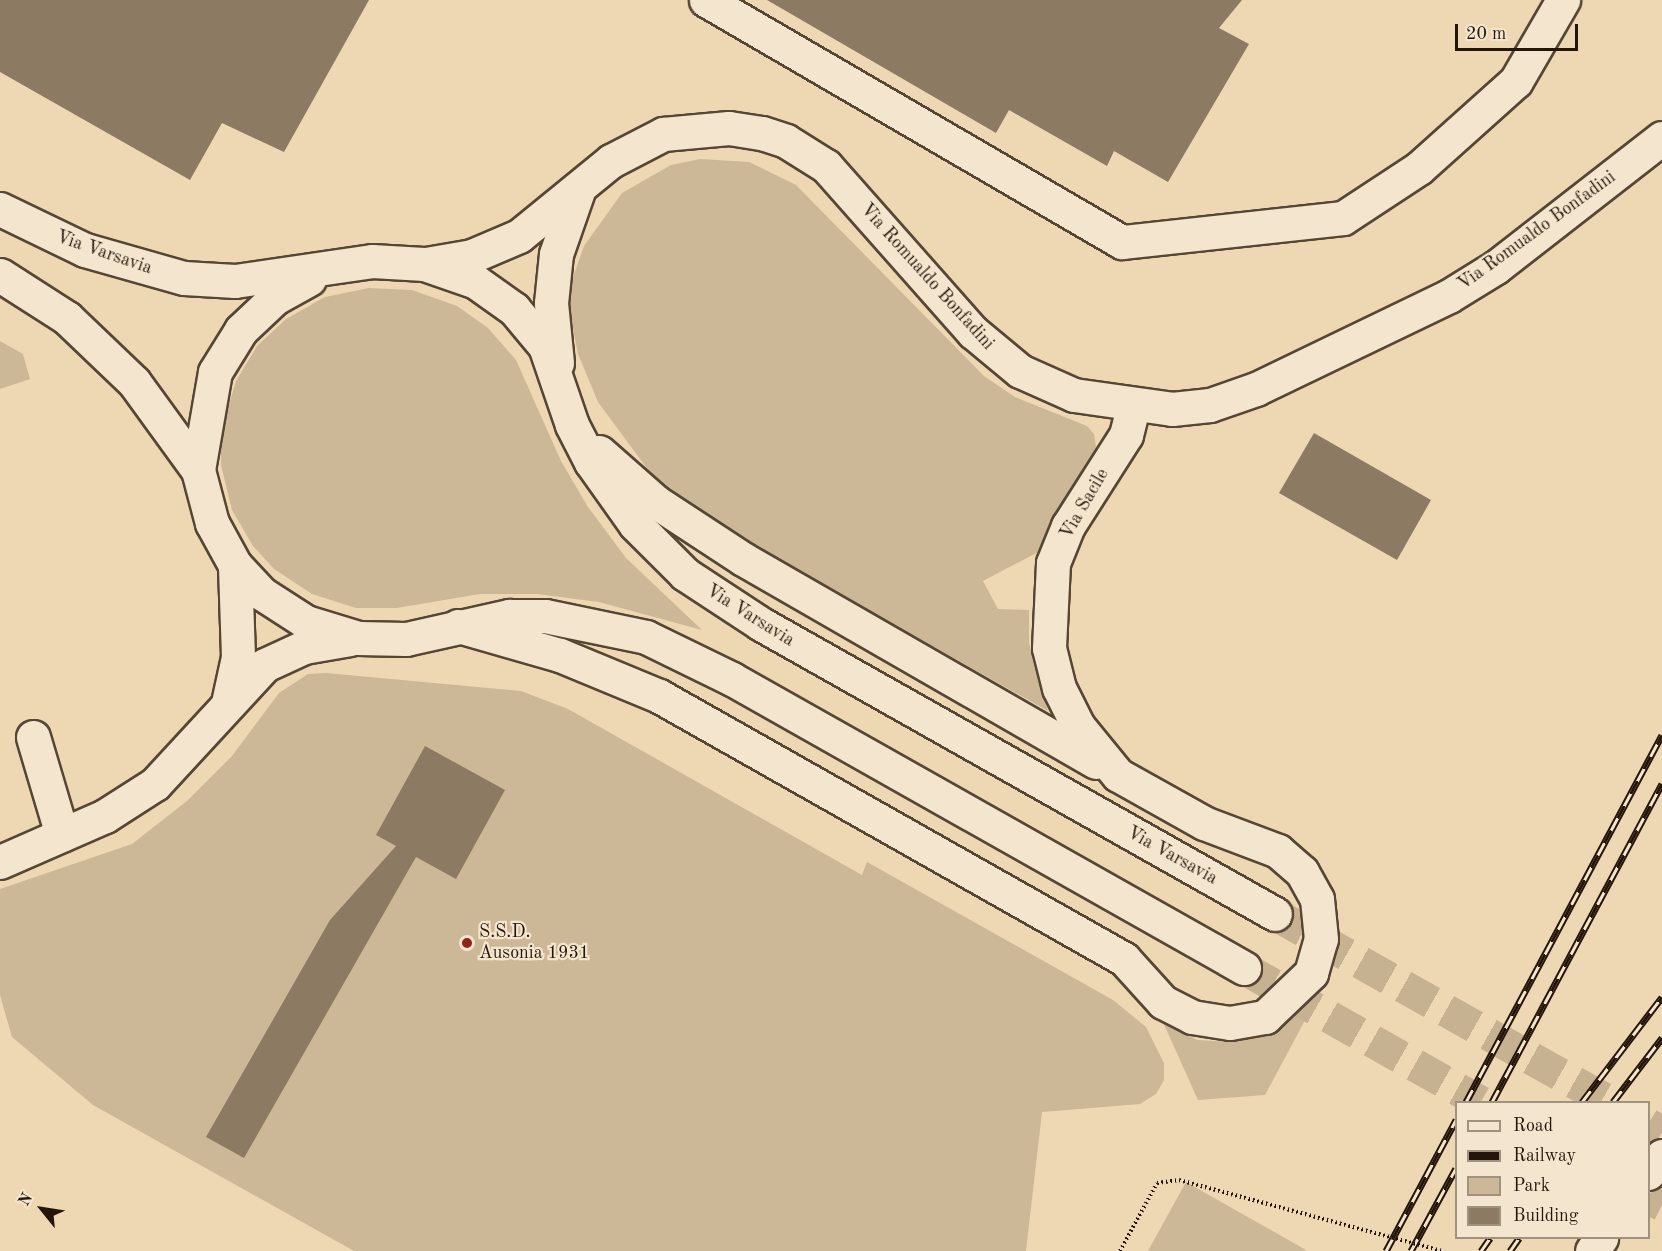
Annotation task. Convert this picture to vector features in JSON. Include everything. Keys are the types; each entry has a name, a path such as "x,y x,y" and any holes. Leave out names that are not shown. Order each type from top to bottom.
{"street":[{"path":"706,0 1122,242 1343,218 1419,168 1516,81 1563,0"},
{"name":"Via Romualdo Bonfadini","path":"424,264 472,256 519,236 578,191 610,161 663,135 729,128 786,141 843,183 994,352 1045,384 1133,406 1172,409 1210,405 1256,389 1408,317 1496,267 1662,138"},
{"name":"Via Romualdo Bonfadini","path":"559,385 551,303 555,264 578,191"},
{"name":"Via Varsavia","path":"0,209 85,250 184,278 235,281 321,272 372,261 424,264 476,282 514,309 545,346 572,425 591,462 635,524 659,550 713,594 1275,914"},
{"name":"Via Varsavia","path":"198,470 215,372 235,338 275,298 321,272"},
{"name":"Via Varsavia","path":"0,275 67,318 134,382 198,470 212,523 236,565 261,593 306,622 358,638 406,639 509,616 545,616 611,627 678,650 1244,968"},
{"name":"Via Sacile","path":"1133,406 1126,435 1064,535 1053,563 1048,609 1049,648 1059,688 1096,753 1118,776 1204,823"},
{"path":"572,425 610,463 697,530 1118,776"},
{"path":"228,704 238,657 236,565"},
{"name":"Via Varsavia","path":"458,626 560,655 659,696 1124,959 1163,1002 1192,1017 1230,1023 1265,1017 1311,973 1321,939 1317,899 1302,872 1278,851 1204,823"},
{"path":"0,862 105,816 155,784 208,731 228,704 265,664 304,647 358,638"},
{"path":"33,737 62,835"},
{"path":"1650,1171 1662,1156"}],"path":[{"path":"1120,1251 1157,1183 1179,1180 1442,1251"}],"green space":[{"path":"700,159 749,162 796,185 984,376 1015,397 1087,426 1094,434 1096,447 1091,461 1056,512 1040,551 983,581 998,609 1029,610 1029,643 1048,711 704,518 672,496 646,467 598,402 578,354 570,313 572,280 584,246 622,193 671,165"},
{"path":"369,288 412,290 457,306 488,328 516,360 561,461 588,507 626,558 702,630 599,602 537,594 480,594 397,608 356,608 312,594 274,569 253,546 232,510 221,465 221,432 236,381 257,346 286,319 325,297"},
{"path":"0,341 23,354 30,379 0,389"},
{"name":"S.S.D. Ausonia 1931","path":"326,673 521,691 568,709 862,875 867,862 1113,1000 1146,1027 1164,1063 1164,1080 1156,1094 1140,1104 1042,1112 1026,1251 354,1251 93,1105 12,1037 0,995 0,889 132,844 187,801 232,756 279,693 308,674"},
{"path":"1319,994 1265,1095 1198,1100 1162,1020 1197,1040 1230,1042 1262,1036 1288,1022"},
{"path":"1186,1182 1306,1250 1148,1251"}],"building":[{"path":"0,0 369,0 284,152 222,123 190,180 0,72"},
{"path":"767,0 1242,0 1219,28 1249,44 1168,182 1114,151 1107,166 1009,110 996,133"},
{"path":"1314,433 1431,500 1397,560 1279,493"},
{"path":"425,746 505,790 456,879 416,857 244,1158 206,1137 330,920 396,846 376,835"}],"tunnel":[{"path":"1275,914 1608,1101"},
{"path":"1244,968 1479,1101"},
{"path":"1650,1125 1662,1132"},
{"path":"1650,1198 1662,1204"}],"railway":[{"path":"1467,1101 1662,735"},
{"path":"1493,1101 1662,784"},
{"path":"1583,1101 1662,997"},
{"path":"1614,1101 1662,1038"},
{"path":"1386,1251 1455,1122"},
{"path":"1411,1251 1455,1170"},
{"path":"1481,1251 1489,1239"},
{"path":"1510,1251 1518,1239"}],"place":[{"name":"S.S.D. Ausonia 1931","path":"467,943"}]}
